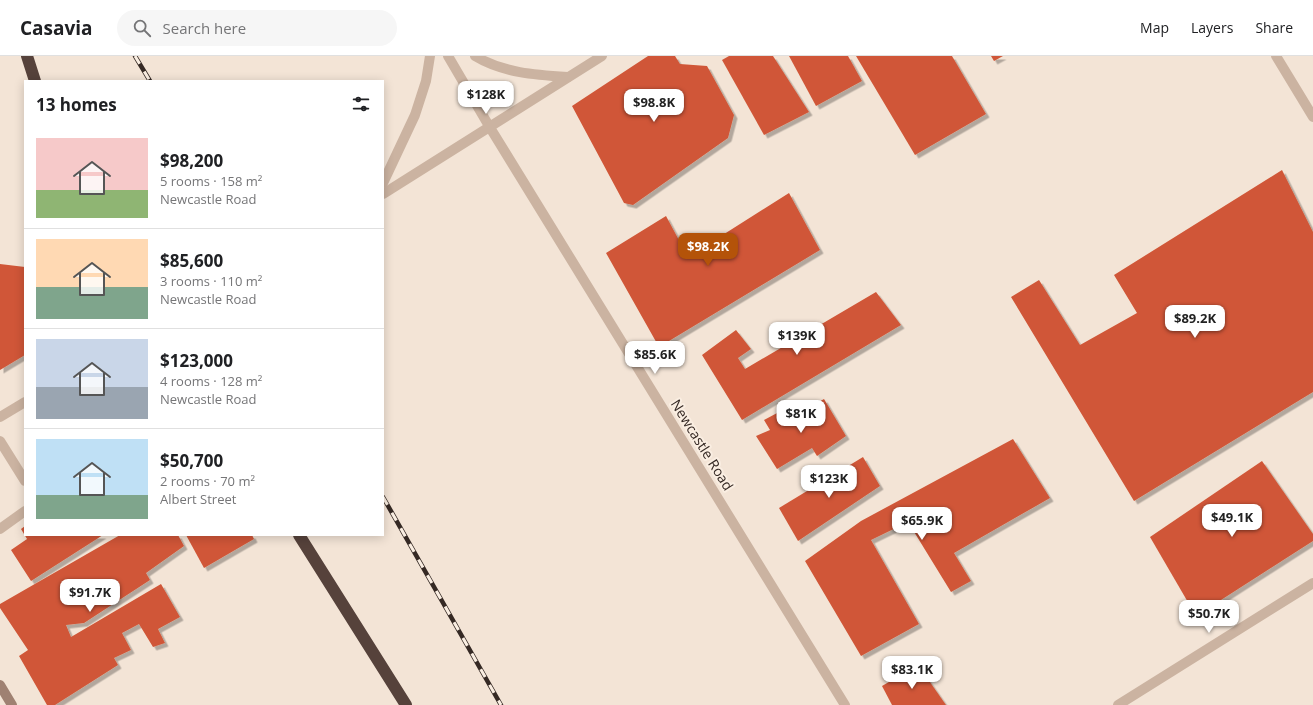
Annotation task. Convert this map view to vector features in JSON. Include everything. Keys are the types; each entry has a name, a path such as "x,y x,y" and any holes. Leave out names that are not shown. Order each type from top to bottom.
{"highway":[{"path":"27,56 35,80"},
{"path":"300,536 406,705"}],"street":[{"path":"384,181 415,115 426,81 430,56"},
{"name":"Newcastle Road","path":"448,56 489,126 845,705"},
{"path":"475,56 484,61 530,75 568,77"},
{"path":"384,193 602,56"},
{"path":"1276,56 1313,117"},
{"path":"0,416 24,403"},
{"path":"0,441 24,479"},
{"path":"0,529 24,513"},
{"path":"1118,705 1313,582"},
{"path":"0,684 12,705"}],"building":[{"path":"648,56 675,56 680,64 707,66 734,115 728,138 633,205 624,203 572,106"},
{"path":"729,56 773,56 809,112 764,135 722,60"},
{"path":"789,56 848,56 862,81 816,106"},
{"path":"856,56 952,56 986,114 915,155"},
{"path":"991,56 1003,56 994,61"},
{"path":"1282,170 1313,232 1313,392 1134,501 1011,297 1039,280 1080,345 1137,313 1114,275"},
{"path":"789,193 820,250 659,347 606,253 666,216 688,257"},
{"path":"0,264 24,267 24,356 0,370"},
{"path":"876,292 901,325 742,420 702,355 736,330 751,349 738,358 745,369"},
{"path":"824,399 846,436 817,456 812,448 777,469 756,436 770,430 764,420 779,412 786,420"},
{"path":"1013,439 1050,498 954,553 971,581 951,592 908,522 871,540 919,624 861,656 805,561 861,521"},
{"path":"863,457 880,486 798,541 779,508"},
{"path":"1262,461 1313,534 1313,541 1196,616 1150,537"},
{"path":"24,527 24,534 21,529"},
{"path":"25,536 101,536 31,581 11,550 27,539"},
{"path":"118,536 179,536 184,546 146,573 150,580 84,623 66,625 71,637 161,584 180,617 158,629 165,643 153,647 139,624 122,633 131,650 114,658 118,665 55,705 47,705 19,656 28,650 0,608 0,604"},
{"path":"187,536 252,536 254,539 204,568"},
{"path":"918,665 946,705 892,705 882,686"}],"railway":[{"path":"135,56 149,80"},
{"path":"384,499 501,705"}]}
